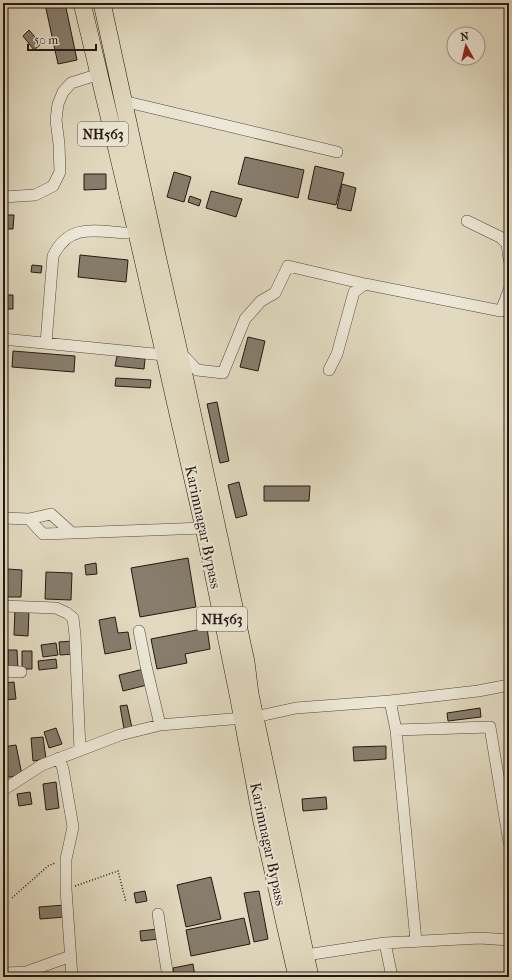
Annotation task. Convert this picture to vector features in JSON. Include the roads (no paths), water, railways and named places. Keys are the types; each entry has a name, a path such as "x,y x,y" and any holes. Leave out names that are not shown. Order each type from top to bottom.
{"highway":[{"name":"NH563","path":"74,3 122,220 132,238"},
{"path":"82,3 132,238"},
{"name":"NH563","path":"102,3 156,251 172,354"},
{"name":"Karimnagar Bypass","path":"132,238 128,240 143,261 172,354 244,654 250,694 248,717 262,822 297,977"},
{"name":"Karimnagar Bypass","path":"172,354 204,528 310,977"}],"street":[{"path":"3,197 34,195 53,186 60,172 56,120 58,104 63,92 71,83 90,77"},
{"path":"123,101 337,152"},
{"path":"467,221 500,237 507,244 509,259"},
{"path":"46,343 53,256 58,246 67,237 91,230 132,238"},
{"path":"3,339 172,354 197,370 223,373 246,319 261,301 275,293 288,266 365,284 505,312 509,290"},
{"path":"329,370 337,354 354,292 365,284"},
{"path":"3,518 29,519 51,514 76,532"},
{"path":"29,519 44,534 204,528"},
{"path":"3,606 56,608 67,613 73,618 80,750"},
{"path":"139,631 160,725"},
{"path":"3,671 21,672"},
{"path":"3,790 42,765 120,735 160,725 248,717 296,708 390,701 478,691 509,685"},
{"path":"390,701 396,730 416,941"},
{"path":"396,730 490,727 509,842"},
{"path":"59,758 63,770 73,827 66,859 66,889 72,977"},
{"path":"158,914 168,977"},
{"path":"306,955 385,943 480,938 509,940"},
{"path":"385,943 392,977"},
{"path":"3,973 33,974 71,956"}]}
